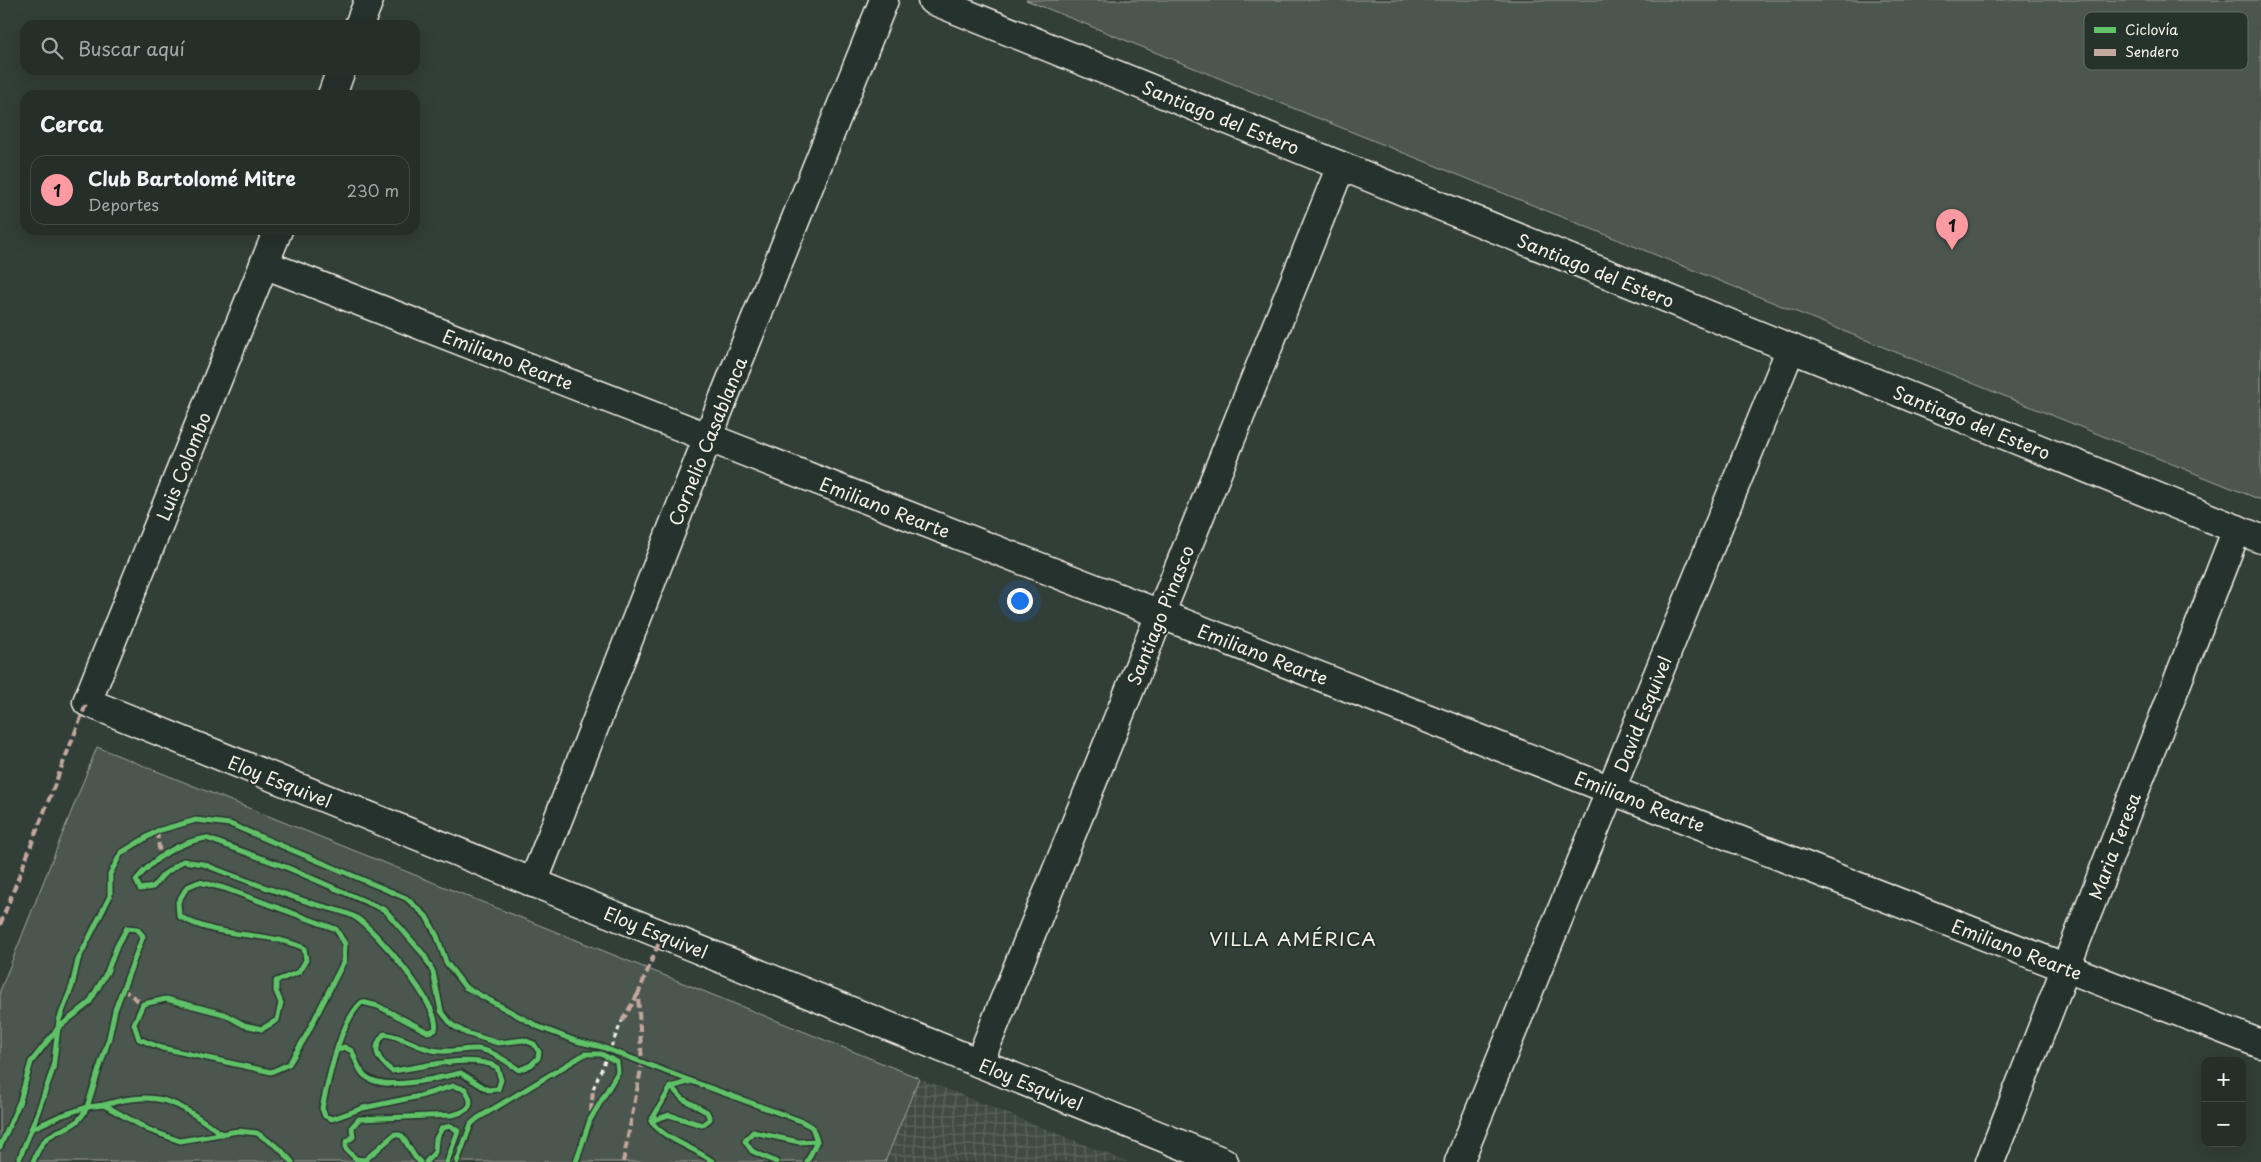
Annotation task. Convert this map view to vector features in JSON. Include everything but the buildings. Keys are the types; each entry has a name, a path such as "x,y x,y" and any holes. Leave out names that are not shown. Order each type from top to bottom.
{"street":[{"path":"361,20 369,0"},
{"name":"Cornelio Casablanca","path":"533,883 708,437 884,0"},
{"name":"Santiago del Estero","path":"932,0 2249,534"},
{"path":"334,90 340,75"},
{"name":"Santiago Pinasco","path":"979,1063 1342,166"},
{"name":"Luis Colombo","path":"87,702 276,235"},
{"name":"Emiliano Rearte","path":"264,264 2261,1044"},
{"name":"David Esquivel","path":"1459,1162 1791,348"},
{"name":"Maria Teresa","path":"1990,1162 2066,968 2249,534"},
{"name":"Eloy Esquivel","path":"87,702 1224,1162"}],"path":[{"path":"593,1090 622,1022"}],"shaded area":[{"path":"1026,0 2261,0 2261,500"},
{"path":"97,747 919,1078 885,1162 0,1162 0,991"},
{"path":"919,1078 1128,1162 885,1162"}],"marked path":[{"path":"0,925 87,702"},
{"path":"157,831 160,856 163,860"},
{"path":"623,1162 642,1064 638,994 662,935"},
{"path":"122,989 143,1004"},
{"path":"622,1021 638,994"},
{"path":"591,1112 593,1089"}],"cycle path":[{"path":"18,1162 53,1069 59,1020 72,986 78,960 110,896 110,874 121,853 157,831 196,820 230,824 406,898 426,916 437,936 446,962 465,987 539,1027 576,1041 602,1047 691,1081"},
{"path":"338,1050 344,1047 352,1051 362,1073 373,1080 384,1083 411,1083 461,1073 488,1090 498,1089 501,1080 497,1067 486,1063 460,1061 392,1071 379,1058 377,1049 380,1039 384,1034 438,1051 484,1050 505,1060 519,1070 531,1065 538,1058 539,1052 534,1044 524,1040 498,1043 466,1033 452,1025 441,1011 433,972 424,955 385,910 286,867 206,838 195,840 176,848 158,858 143,872 136,880 140,889 153,887 163,875 183,861 203,864 281,893 355,917 377,936 418,987 434,1019 435,1030 428,1032 378,1006 362,1002 354,1011 341,1037 322,1108 325,1116 332,1119 363,1108 420,1096 453,1086 465,1089 470,1103 463,1112 452,1115 359,1119 352,1127 353,1137 346,1142 346,1149 356,1159 365,1160 395,1134 402,1136 420,1162"},
{"path":"199,882 224,888 336,929 345,944 344,961 306,1036 289,1064 271,1072 162,1048 139,1039 134,1024 143,1004 166,999 224,1014 244,1025 262,1029 277,1020 281,1003 276,991 276,981 299,972 306,960 304,948 289,942 210,929 179,916 178,902 187,887 199,882"},
{"path":"0,1147 20,1101 31,1062 58,1028 89,1003 107,972 117,946 127,928 137,929 143,936 115,1010 109,1038 87,1107 83,1115 74,1124 47,1138 33,1162"},
{"path":"457,1162 471,1124 478,1118 585,1054 601,1054 617,1062 618,1072 590,1120 576,1162"},
{"path":"713,1162 664,1134 651,1121 671,1087 691,1081 801,1121 812,1127 817,1141 807,1162"},
{"path":"651,1121 669,1115 702,1125 710,1119 707,1112 683,1099 671,1087"},
{"path":"104,1105 140,1098 168,1102 193,1114 222,1134"},
{"path":"31,1129 87,1107 104,1105 149,1130 180,1141 238,1131 257,1133 279,1148 292,1162"},
{"path":"426,1162 435,1152 436,1139 442,1128 451,1126 458,1131 447,1162"},
{"path":"776,1162 752,1151 745,1141 753,1132 799,1142 817,1141"}],"place":[{"name":"Club Bartolomé Mitre","path":"1952,250"}],"district":[{"name":"VILLA AMÉRICA","path":"1293,938"}]}
